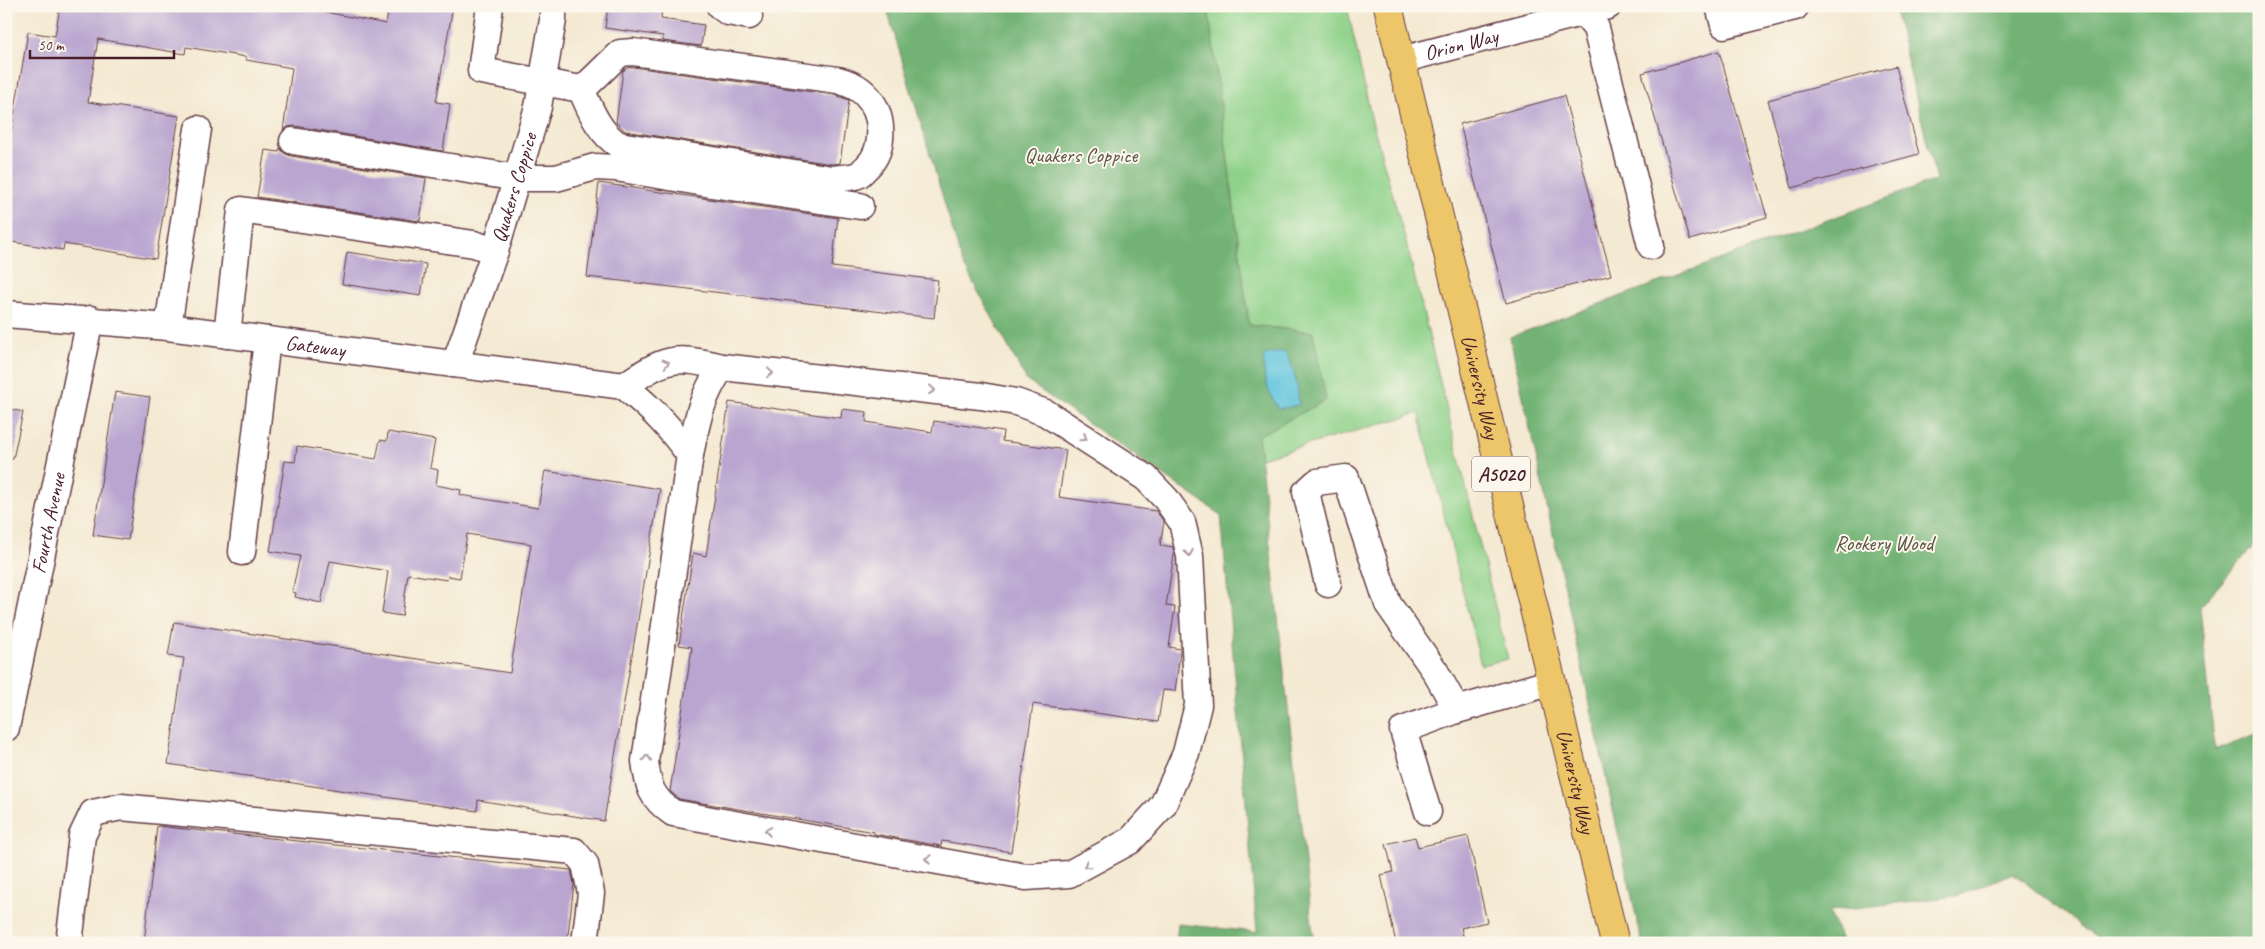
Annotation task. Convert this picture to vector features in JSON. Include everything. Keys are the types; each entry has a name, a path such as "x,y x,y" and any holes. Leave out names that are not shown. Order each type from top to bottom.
{"highway":[{"name":"University Way","path":"1388,6 1615,943"}],"street":[{"path":"490,6 481,71 581,89 588,85 620,53 633,52 838,80 852,84 859,89 875,108 879,122 880,144 873,161 859,175 832,179 619,145 609,139 593,115 581,89"},
{"name":"Quakers Coppice","path":"455,364 495,251 544,81 553,6"},
{"path":"720,6 728,12 749,16"},
{"name":"Orion Way","path":"1401,60 1580,9 1608,6"},
{"path":"1719,6 1724,25 1795,7"},
{"path":"1580,9 1596,28 1651,246"},
{"path":"168,327 198,129"},
{"path":"293,141 517,178 556,178 595,167 616,168 860,206"},
{"path":"227,335 241,210 474,244 495,251"},
{"name":"Gateway","path":"6,314 168,327 624,386"},
{"name":"Fourth Avenue","path":"6,728 90,320"},
{"path":"242,552 267,340"},
{"path":"690,455 669,426 653,409 624,386 649,369 666,362 689,359 722,367 981,396 1016,402 1046,413 1146,478 1166,499 1182,522 1188,548 1198,705 1186,753 1163,805 1130,842 1069,874 1026,877 673,813 659,804 648,785 645,761 690,455 698,414 704,397 722,367"},
{"path":"1328,584 1306,492 1317,482 1346,478 1388,604 1435,671 1457,710"},
{"path":"1428,812 1403,730 1457,710 1552,682"},
{"path":"69,943 82,836 92,813 121,807 574,851 585,864 591,894 585,943"}],"green space":[{"name":"Quakers Coppice","path":"886,6 1208,6 1249,325 1313,332 1326,400 1258,436 1314,943 1176,943 1178,924 1257,932 1221,515 1027,381 962,262"},
{"path":"1208,6 1347,6 1372,121 1406,242 1508,659 1481,665 1419,413 1261,458 1258,436 1313,332 1249,325"},
{"name":"Rookery Wood","path":"1894,6 2259,6 2259,540 2200,607 2215,750 2259,733 2259,943 2102,943 2013,873 1957,896 1829,911 1842,943 1642,943 1510,337 1936,180"}],"water":[{"path":"1285,351 1295,377 1299,405 1278,409 1266,383 1264,355"}],"building":[{"path":"60,6 295,6 386,24 389,6 453,6 436,102 450,104 443,151 295,126 288,127 283,131 292,68 246,60 246,57 186,47 185,54 98,39 88,102 179,116 156,259 64,244 63,250 6,241 6,163 28,32 55,36"},
{"path":"608,6 662,6 661,19 704,25 701,46 663,41 663,36 605,28"},
{"path":"1719,51 1767,217 1690,240 1642,73"},
{"path":"1896,66 1919,154 1792,188 1768,100"},
{"path":"633,67 835,95 849,100 840,163 832,164 625,131 616,122 623,71"},
{"path":"1564,96 1611,275 1506,303 1460,124"},
{"path":"280,148 284,153 291,156 426,178 420,221 257,197 265,150 279,152"},
{"path":"599,183 838,218 832,267 938,280 934,318 587,277"},
{"path":"347,252 426,264 421,296 342,284"},
{"path":"115,392 150,397 128,540 93,535"},
{"path":"729,402 841,418 842,409 867,412 866,422 932,432 934,421 1003,431 1002,441 1066,450 1059,497 1156,511 1164,522 1160,545 1173,547 1174,554 1166,606 1175,607 1169,647 1180,649 1175,691 1163,690 1158,722 1033,704 1011,852 942,841 941,846 874,834 874,832 679,799 670,791 692,647 679,645 693,553 706,556"},
{"path":"6,408 23,412 13,459 6,459"},
{"path":"388,432 435,440 430,468 438,470 436,485 461,490 460,495 538,508 545,471 660,489 604,821 478,800 477,811 168,764 184,658 168,656 174,622 510,673 531,544 467,534 460,578 448,576 447,580 408,574 402,616 382,613 388,571 330,561 321,603 295,597 296,593 292,592 300,556 270,551 285,461 295,462 297,446 376,459 380,440 387,441"},
{"path":"157,826 571,870 574,884 567,943 144,943"},
{"path":"1468,836 1487,922 1461,928 1465,943 1396,943 1381,875 1393,872 1386,844 1415,837 1418,847"}]}
